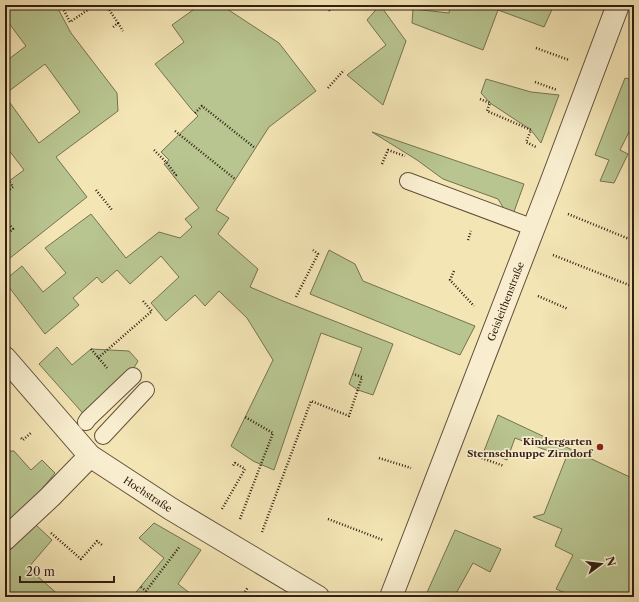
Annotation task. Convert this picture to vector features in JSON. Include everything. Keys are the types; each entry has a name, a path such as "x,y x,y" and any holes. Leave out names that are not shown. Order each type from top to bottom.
{"street":[{"name":"Geisleithenstraße","path":"391,597 543,206 618,5"},
{"name":"Hochstraße","path":"5,358 90,456 171,509 318,597"},
{"path":"5,539 50,497 90,456"}],"lane":[{"path":"408,181 534,228"},
{"path":"86,422 133,376"},
{"path":"103,436 146,390"}],"path":[{"path":"61,5 70,22 95,5"},
{"path":"106,5 123,31"},
{"path":"326,5 330,11"},
{"path":"112,28 118,23"},
{"path":"536,48 572,61"},
{"path":"328,88 344,70"},
{"path":"535,82 563,92"},
{"path":"480,99 490,103 487,111 531,130 526,142 542,149"},
{"path":"195,113 202,106 255,148"},
{"path":"176,132 235,179"},
{"path":"154,150 176,175 174,177"},
{"path":"5,193 13,187 9,181"},
{"path":"96,190 112,210"},
{"path":"543,206 565,213 634,241"},
{"path":"5,219 13,229 5,236"},
{"path":"296,297 318,254 313,250"},
{"path":"550,254 634,286"},
{"path":"454,271 450,280 477,308"},
{"path":"538,296 568,309"},
{"path":"98,358 152,311 143,301"},
{"path":"261,537 310,402 349,416 362,377 353,374"},
{"path":"239,523 272,433 245,417"},
{"path":"21,438 23,440 36,428"},
{"path":"476,456 504,466"},
{"path":"379,458 412,469"},
{"path":"219,514 245,469 235,463 232,467"},
{"path":"328,519 388,543"},
{"path":"47,530 81,559 97,541 102,545"},
{"path":"141,586 146,591 182,543"}],"green space":[{"path":"5,5 56,5 71,33 117,93 118,111 56,157 87,197 5,262 5,233 8,231 5,228 5,184 24,170 5,145 5,96 39,143 80,112 45,64 5,94 5,62 26,46 5,18"},
{"path":"200,5 221,5 279,43 316,91 269,127 216,210 229,218 218,234 258,269 250,287 393,344 373,395 358,390 349,384 362,348 321,333 274,470 253,461 231,446 273,360 247,318 219,291 205,306 195,295 166,321 151,303 179,277 161,256 130,284 117,270 102,283 97,277 73,298 79,305 45,334 5,282 5,280 22,266 43,292 66,273 45,248 91,214 126,258 159,232 180,238 192,227 185,219 199,208 164,164 169,160 161,152 198,116 155,64 184,42 172,25"},
{"path":"380,5 406,41 383,105 347,75 386,45 367,20"},
{"path":"450,5 554,5 544,27 498,10 483,50 412,23 413,9 449,13"},
{"path":"625,78 634,80 634,122 620,150 628,154 614,183 600,181 609,160 595,155"},
{"path":"486,79 531,92 559,95 541,143 531,130 490,103 481,93"},
{"path":"372,132 524,184 511,220 498,199 443,179 417,160"},
{"path":"329,250 355,264 363,281 475,326 460,355 310,294"},
{"path":"57,347 72,365 91,349 129,351 138,361 123,386 88,419 39,364"},
{"path":"498,415 634,479 634,597 575,597 556,589 573,555 555,546 562,529 533,517 544,514 566,458 515,438 507,460 484,451"},
{"path":"5,451 14,451 31,470 42,460 55,473 42,489 5,526"},
{"path":"154,523 201,550 178,584 195,597 132,597 164,558 139,538"},
{"path":"36,525 52,540 28,568 61,597 5,597 5,554"},
{"path":"455,530 501,549 490,572 473,563 454,597 425,597"}],"place":[{"name":"Kindergarten Sternschnuppe Zirndorf","path":"600,447"}]}
